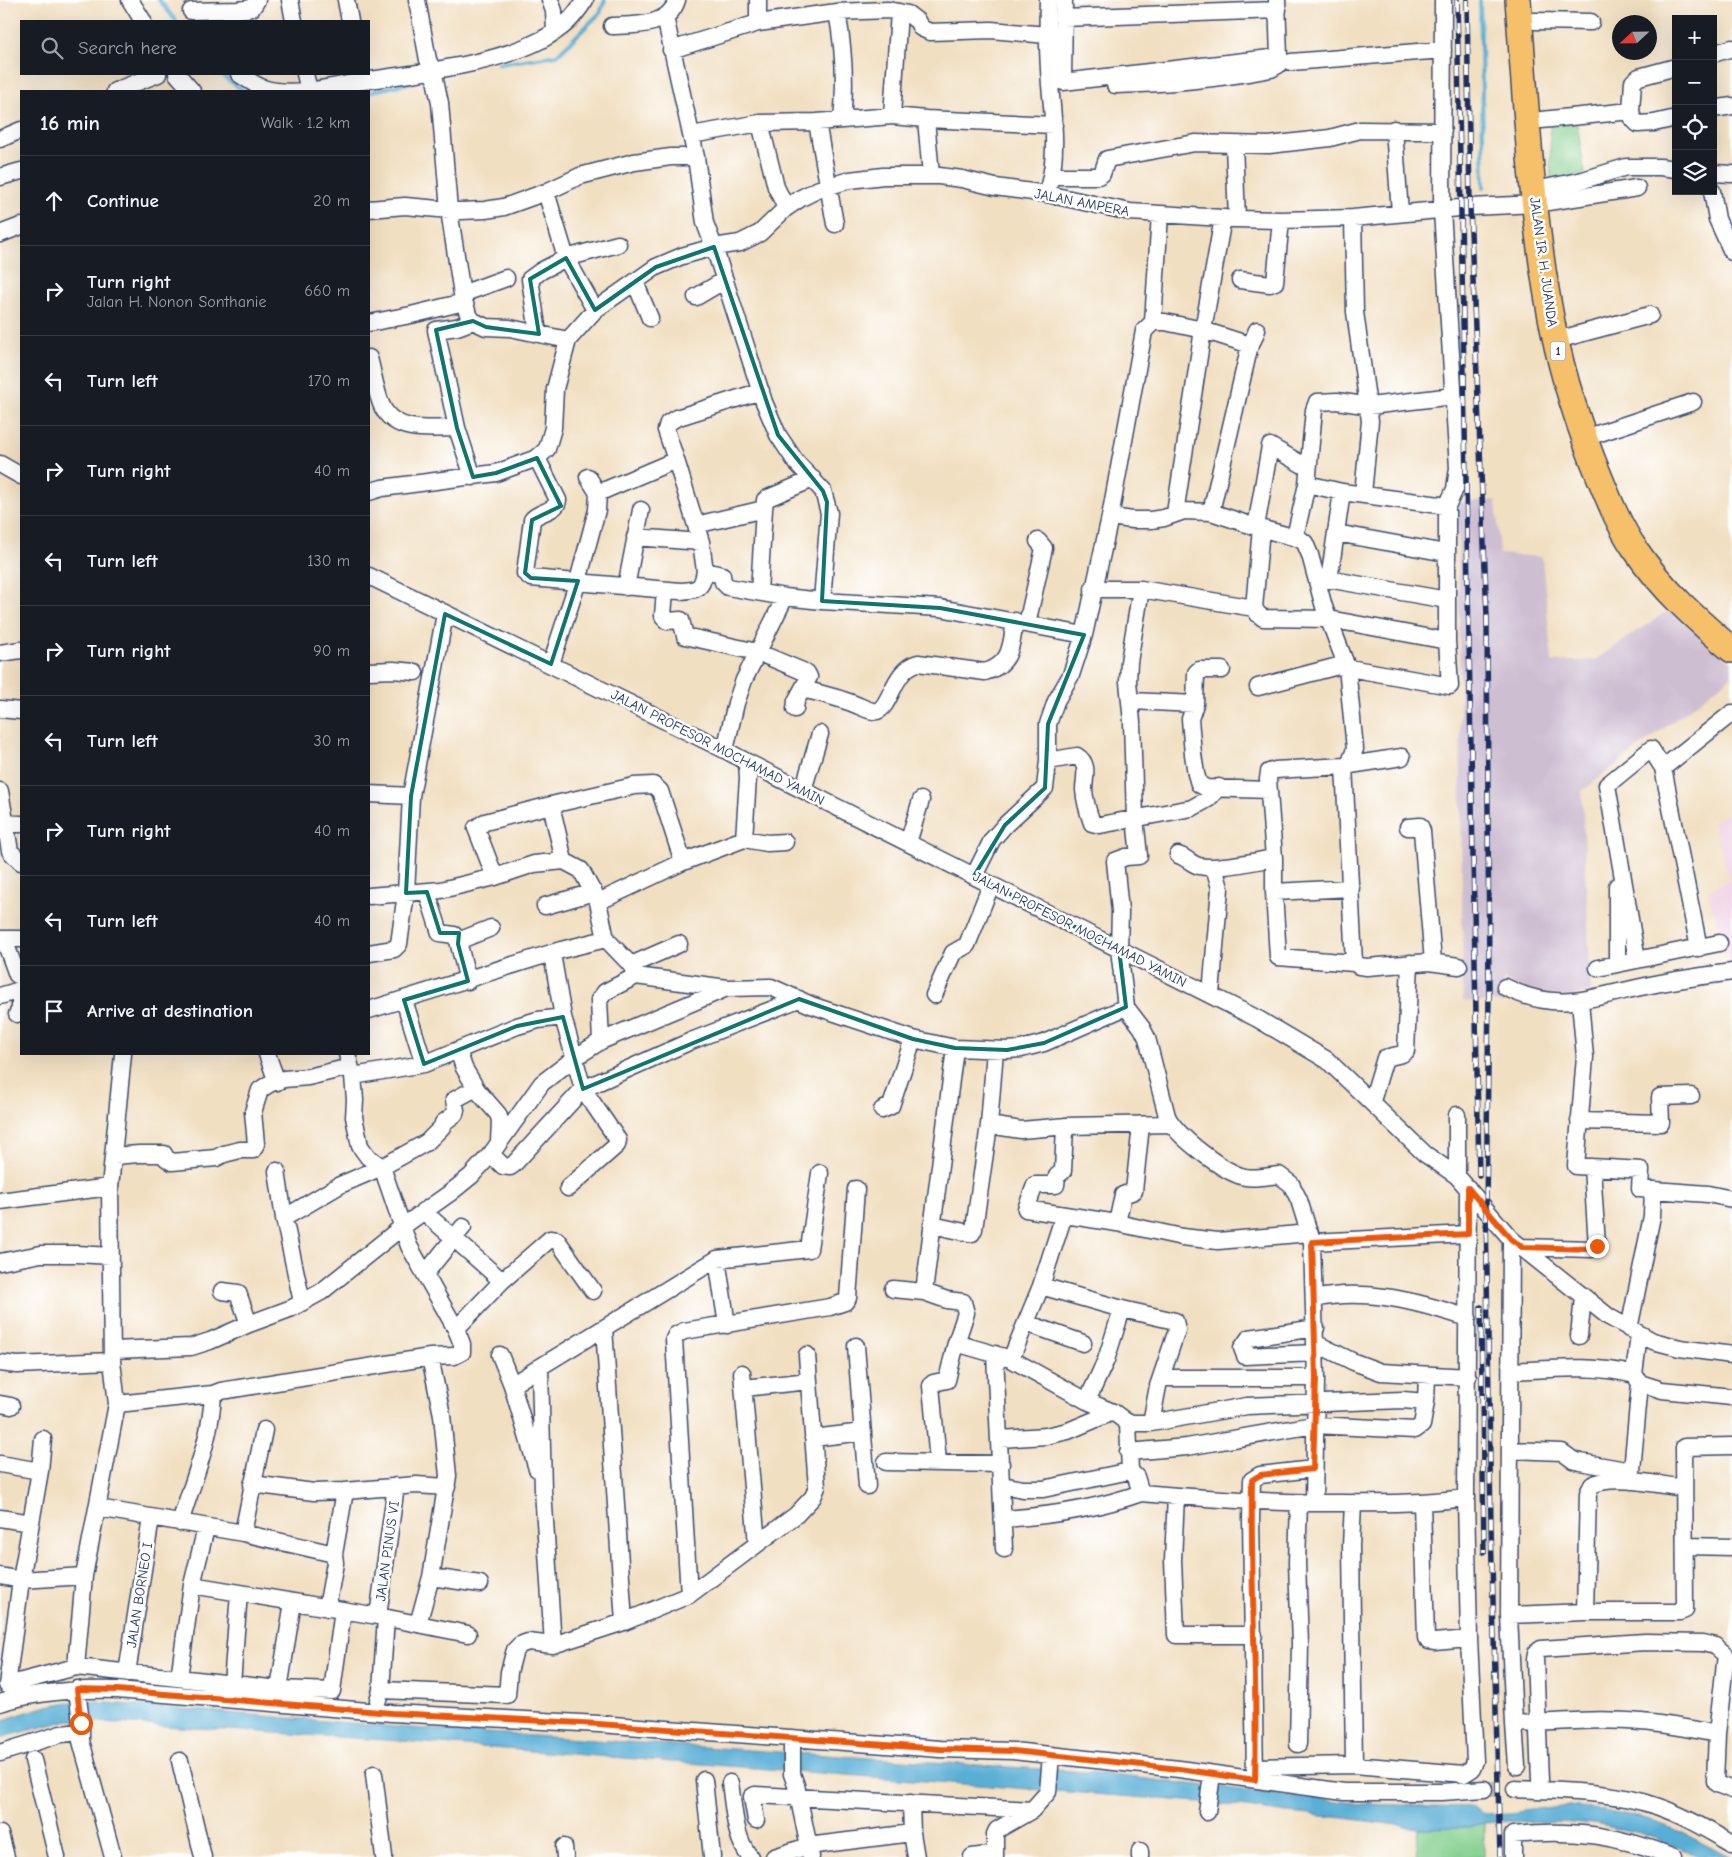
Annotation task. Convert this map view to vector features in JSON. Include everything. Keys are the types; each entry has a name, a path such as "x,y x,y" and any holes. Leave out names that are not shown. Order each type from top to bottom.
{"highway":[{"name":"JALAN IR. H. JUANDA","path":"1519,0 1529,17 1541,120 1542,198 1568,337 1597,434 1612,477 1630,515 1686,602 1732,634"},
{"name":"JALAN IR. H. JUANDA","path":"1529,17 1547,295 1569,392 1584,438 1604,489 1634,548 1654,574 1686,602 1732,650"}],"street":[{"path":"130,0 142,20"},
{"path":"190,11 243,15 252,8 257,0"},
{"path":"290,0 294,20"},
{"path":"346,0 350,20"},
{"path":"370,492 382,488 496,473 537,458 547,449 553,428 555,390 568,340 510,328 486,327 473,321 468,314 463,298 449,210 440,103 433,70 428,60 417,0"},
{"path":"550,0 554,11 555,32"},
{"path":"305,75 309,90 363,78 433,70 476,62 515,51 541,40 571,20 585,0"},
{"path":"612,26 642,24 665,17 672,11 677,0"},
{"path":"758,0 758,23"},
{"path":"1047,194 1052,176 1054,156 1054,125 1047,35 1048,0"},
{"path":"1064,0 1063,82 1285,59 1443,50"},
{"path":"1258,687 1338,666 1450,686 1447,641 1447,506 1456,489 1458,468 1442,210 1443,0"},
{"path":"1063,18 1278,5 1285,59"},
{"path":"671,50 758,23 837,12 888,10 898,12 912,16 921,28 930,32 991,30 1047,35"},
{"path":"837,12 841,32 845,87 842,120"},
{"path":"892,116 898,12"},
{"path":"665,17 696,157 704,223 714,247 761,391 778,435 796,462 823,490 829,513 822,601"},
{"path":"1529,17 1591,22"},
{"path":"1717,53 1732,48"},
{"path":"1050,86 1166,84 1222,78 1271,69 1285,59"},
{"path":"1672,68 1639,77 1633,82 1631,111 1633,119 1638,124 1672,119"},
{"path":"118,90 155,75"},
{"path":"178,75 191,90"},
{"path":"242,75 255,79 265,89 272,90"},
{"path":"1717,108 1732,106"},
{"path":"1541,120 1631,111"},
{"path":"691,135 760,123 816,122 892,116 1054,125"},
{"path":"926,119 931,175"},
{"path":"816,122 835,224"},
{"path":"760,123 776,188 786,208"},
{"path":"1394,129 1400,213"},
{"path":"0,139 20,130"},
{"path":"1052,176 1093,178 1102,174 1107,159 1122,158 1195,143 1269,145 1330,138 1360,130 1443,131"},
{"path":"1175,513 1203,330 1230,218 1234,145"},
{"path":"370,209 404,206 449,210 486,210 504,207 546,192 580,176 634,162 671,157 696,157"},
{"path":"1542,198 1583,180 1626,167 1660,166 1672,169"},
{"path":"0,177 20,171"},
{"path":"1717,173 1732,174"},
{"name":"JALAN AMPERA","path":"568,340 595,310 656,267 682,256 714,247 740,243 760,233 786,208 800,198 850,180 931,175 1047,194 1130,212 1281,220 1353,218 1542,198"},
{"path":"1542,198 1637,188"},
{"path":"546,192 566,258 595,310"},
{"path":"1713,195 1717,219 1729,247"},
{"path":"974,876 992,840 1005,825 1045,788 1048,761 1048,724 1056,701 1071,675 1084,635 1110,516 1144,331 1153,322 1160,214"},
{"path":"1353,218 1355,312 1370,406 1363,494"},
{"path":"1240,280 1270,284 1274,282 1281,220"},
{"path":"0,234 20,226"},
{"path":"538,333 530,279 566,258 618,244"},
{"path":"370,323 463,298 506,278"},
{"path":"696,297 725,280"},
{"path":"635,282 650,318"},
{"path":"1568,337 1650,315"},
{"path":"473,321 457,327 436,330 457,428 473,477"},
{"path":"1153,322 1165,322 1203,330 1253,337 1212,512"},
{"path":"370,362 383,409 390,419 405,426 415,428 457,428"},
{"path":"537,458 558,500 558,504 556,507 535,516 532,520 525,573 531,578 692,591 700,588 703,582 705,571 701,542 666,430 668,423 676,418 761,391"},
{"path":"1295,537 1307,484 1314,410 1317,402 1337,400 1370,406 1453,396"},
{"path":"1597,434 1693,402"},
{"path":"1308,466 1270,446 1259,527 1254,608 1258,614 1263,618 1329,619 1447,641"},
{"path":"598,493 676,460"},
{"path":"0,464 20,475"},
{"path":"552,664 578,581 597,510 598,493 588,476"},
{"path":"758,592 765,500 813,479"},
{"path":"1307,484 1342,492 1447,506"},
{"path":"1342,492 1336,533 1319,594 1348,667 1355,749 1346,765 1354,963"},
{"path":"696,525 764,509"},
{"path":"626,587 641,510"},
{"path":"1110,516 1133,520 1151,520 1184,511 1212,512 1300,539 1305,543 1323,579"},
{"path":"1336,533 1446,553"},
{"path":"636,537 701,542"},
{"path":"804,689 876,711 882,708 897,681 911,665 918,663 985,672 994,669 1009,654 1021,622 1044,548 1038,540"},
{"path":"705,571 722,575 724,585 784,597 940,608 1084,635"},
{"name":"JALAN PROFESOR MOCHAMAD YAMIN","path":"370,576 725,750 1258,1019 1321,1056 1372,1101 1426,1154 1463,1182 1516,1243 1609,1317 1634,1332 1665,1345 1732,1355"},
{"path":"1323,579 1447,600"},
{"path":"1093,589 1141,589 1254,608"},
{"path":"1141,589 1129,662 1128,682 1135,818 1140,856 1126,857 1115,861 1120,911 1119,949 1126,1007 1147,1038 1170,1124 1209,1158 1234,1173 1251,1177 1279,1175 1285,1178 1291,1184 1300,1200 1311,1237 1316,1341 1316,1404 1313,1469 1297,1563 1300,1644 1298,1744"},
{"path":"665,590 663,616 667,621 681,620 685,636 757,652 807,672 809,677 796,702 795,709"},
{"path":"725,750 736,703 744,680 784,597"},
{"path":"370,953 394,949 399,944 406,893 411,796 445,614"},
{"path":"0,653 20,650"},
{"path":"1222,670 1199,670 1196,673 1195,704 1190,719 1196,774 1202,786 1269,790"},
{"path":"370,671 415,672"},
{"path":"1130,701 1195,704"},
{"path":"0,709 20,711"},
{"path":"1663,768 1732,713"},
{"path":"803,790 820,734"},
{"path":"1637,960 1607,785 1651,749 1663,768 1699,948"},
{"path":"1048,761 1077,756 1082,759 1085,763 1086,771 1084,789 1086,802 1092,822 1100,825 1192,808 1208,799 1219,787"},
{"path":"1402,757 1346,765 1269,772 1278,957 1354,963 1367,967 1433,962 1459,966"},
{"path":"744,839 748,778 747,762"},
{"path":"495,877 476,828 485,822 634,786 652,785 660,791 683,862"},
{"path":"0,792 10,855"},
{"path":"370,794 411,796"},
{"path":"908,842 920,800"},
{"path":"552,805 564,861"},
{"path":"4,823 20,824"},
{"path":"1408,826 1420,826 1422,831 1433,962"},
{"path":"545,906 596,897 744,839 767,843 785,842"},
{"path":"1616,839 1617,964"},
{"path":"1178,855 1197,866 1214,867 1274,858"},
{"path":"370,896 441,890 495,877 534,864 564,861 581,870 596,897 606,939 633,970 727,988 771,987 811,1005 913,1039 955,1048 1020,1050 1044,1043 1126,1007"},
{"path":"1211,994 1220,895 1214,867"},
{"path":"934,995 953,953 967,945 992,885"},
{"path":"1274,892 1351,888"},
{"path":"427,892 440,934 454,935 458,941 468,981"},
{"path":"458,941 490,928"},
{"path":"17,1014 20,1010 20,985 2,939 20,939"},
{"path":"370,1010 606,939"},
{"path":"1598,968 1719,943"},
{"path":"600,1041 599,1000 605,992 633,970 678,944"},
{"path":"552,954 563,1017 576,1057 583,1089 618,1140 618,1143 568,1188"},
{"path":"1372,1101 1386,1058 1406,1051 1410,963"},
{"path":"1505,987 1521,995 1543,1001 1567,1002 1580,1001 1652,985 1731,976"},
{"path":"0,996 20,985"},
{"path":"0,1363 17,1364 191,1347 292,1308 321,1292 402,1227 471,1176 495,1148 542,1083 576,1057 600,1041 727,988"},
{"path":"458,1050 464,1068 476,1088 498,1114 500,1120 495,1148 506,1168 513,1166 583,1089 691,1041 799,999"},
{"path":"404,1000 424,1064"},
{"path":"1580,1001 1585,1057 1576,1166 1641,1170 1640,1189 1708,1194 1732,1199"},
{"path":"114,1156 164,1154 172,1162 216,1158 240,1150 253,1150 256,1144 253,1112 260,1090 277,1082 284,1079 315,1076 350,1066 424,1064 518,1026 538,1020 563,1017"},
{"path":"882,1110 891,1106 913,1039"},
{"path":"924,1292 955,1048"},
{"path":"932,1225 969,1233 973,1232 989,1125 995,1050"},
{"path":"76,1667 84,1576 117,1404 112,1356 110,1187 124,1055"},
{"path":"267,1055 277,1082"},
{"path":"117,1404 213,1394 230,1389 430,1357 454,1356 462,1352 462,1344 456,1329 409,1246 382,1167 371,1160 360,1146 354,1118 355,1100 350,1066"},
{"path":"284,1218 340,1185 382,1167 427,1142 442,1127 442,1123 455,1114 454,1100 476,1088"},
{"path":"1579,1122 1661,1123 1660,1098 1691,1096"},
{"path":"0,1703 55,1691 78,1694 117,1690 376,1712 599,1724 792,1744 1014,1751 1051,1761 1211,1779 1354,1765 1464,1774 1472,1769 1475,1762 1469,1639 1466,1498 1468,1234 1457,1115"},
{"path":"989,1125 1021,1130 1065,1126 1170,1124"},
{"path":"1117,1223 1124,1195 1134,1191 1141,1125"},
{"path":"1065,1126 1063,1171 1057,1176 1056,1185 1034,1185 1025,1207 1030,1210 1117,1223 1210,1241 1468,1234"},
{"path":"1517,1766 1509,1615 1511,1371 1516,1243 1591,1249 1596,1247 1592,1168"},
{"path":"277,1171 284,1218 302,1302"},
{"path":"512,1385 540,1366 717,1259 809,1249 820,1173"},
{"path":"0,1201 110,1187"},
{"path":"689,1595 674,1339 676,1335 684,1331 830,1307 845,1302 848,1298 856,1188"},
{"path":"1632,1476 1637,1379 1634,1332 1652,1216 1653,1190"},
{"path":"423,1211 459,1232 502,1281"},
{"path":"1004,1548 1000,1439 1003,1356 1026,1322 1064,1215"},
{"path":"425,1274 459,1232"},
{"path":"456,1329 502,1281 550,1239 558,1240 593,1291"},
{"path":"0,1262 41,1254 111,1256"},
{"path":"717,1259 727,1325"},
{"path":"1040,1286 1122,1309 1173,1320 1177,1324 1178,1330 1161,1378 1151,1423"},
{"path":"892,1289 924,1292 940,1298 963,1302 966,1313 947,1380 933,1383 931,1386 938,1462"},
{"path":"222,1291 238,1293 249,1324"},
{"path":"1314,1299 1344,1294 1388,1298 1438,1308 1468,1318"},
{"path":"1579,1336 1583,1297"},
{"path":"1087,1401 1106,1360 1122,1309"},
{"path":"1026,1322 1083,1343"},
{"path":"604,1328 624,1622"},
{"path":"1316,1341 1354,1362 1381,1372 1468,1377"},
{"path":"956,1343 1003,1356 1087,1401 1113,1412 1128,1423 1151,1423 1247,1406 1403,1400 1426,1402"},
{"path":"856,1346 868,1486"},
{"path":"500,1355 512,1385 543,1490"},
{"path":"381,1690 507,1695 509,1672 515,1650 520,1645 528,1642 552,1645 624,1622 689,1595 796,1515 813,1497 817,1486 807,1355"},
{"path":"418,1624 431,1577 447,1487 448,1470 443,1424 430,1357"},
{"path":"540,1366 543,1490 552,1645"},
{"path":"1511,1371 1574,1368 1610,1370 1662,1390 1732,1397"},
{"path":"1128,1452 1187,1447 1314,1425 1415,1430 1422,1425 1426,1402 1427,1375"},
{"path":"1161,1378 1316,1378"},
{"path":"757,1544 743,1380 809,1381"},
{"path":"180,1523 205,1447 211,1423 213,1394"},
{"path":"1000,1439 1046,1436 1068,1431 1113,1412"},
{"path":"1128,1423 1130,1471 1136,1477 1141,1493"},
{"path":"243,1534 264,1430"},
{"path":"813,1438 863,1432"},
{"path":"43,1439 40,1471 21,1580 7,1685 76,1667 279,1689 332,1691 335,1609 334,1554 346,1491"},
{"path":"1509,1615 1585,1612 1682,1612 1686,1608 1684,1447 1732,1446"},
{"path":"1510,1450 1562,1452 1573,1460 1684,1488"},
{"path":"886,1462 1001,1464"},
{"path":"0,1464 40,1471"},
{"path":"1255,1774 1252,1480 1260,1475 1313,1469"},
{"path":"1002,1485 1023,1489 1042,1489 1130,1471"},
{"path":"1585,1612 1589,1489 1592,1485 1604,1481 1632,1476"},
{"path":"252,1484 314,1492 396,1486 430,1485 447,1487"},
{"name":"JALAN PINUS VI","path":"376,1712 381,1690 382,1617 396,1486"},
{"path":"1003,1519 1041,1516 1086,1508 1118,1501 1141,1493 1306,1503 1422,1503 1466,1498"},
{"path":"1176,1496 1173,1560 1176,1635 1254,1635"},
{"path":"1353,1503 1354,1765"},
{"path":"1422,1503 1426,1638 1434,1642 1469,1639"},
{"path":"98,1508 243,1534 334,1554"},
{"path":"0,1518 30,1523"},
{"name":"JALAN BORNEO I","path":"127,1673 151,1518"},
{"path":"179,1678 192,1585 206,1528"},
{"path":"1686,1546 1732,1548"},
{"path":"0,1576 21,1580 84,1576"},
{"path":"431,1577 480,1584"},
{"path":"192,1585 382,1617 468,1634"},
{"path":"232,1684 239,1593"},
{"path":"279,1689 292,1602"},
{"path":"1540,1780 1536,1653 1540,1650 1645,1642 1709,1643 1719,1648 1726,1655 1714,1780 1717,1784 1732,1790"},
{"path":"78,1694 81,1741 113,1857"},
{"path":"1514,1724 1603,1720 1633,1721 1717,1734"},
{"path":"0,1753 81,1727"},
{"path":"792,1744 792,1774 810,1851"},
{"path":"33,1760 57,1857"},
{"path":"180,1761 203,1857"},
{"path":"972,1857 995,1855 995,1834 997,1830 1032,1810 1048,1792 1051,1761"},
{"path":"374,1774 384,1857"},
{"path":"1255,1774 1344,1792 1484,1790"},
{"path":"1208,1809 1211,1779"},
{"path":"704,1780 712,1857"},
{"path":"730,1783 737,1828 743,1849 750,1857"},
{"path":"1515,1789 1568,1791 1620,1798 1656,1806 1691,1821 1732,1844"},
{"path":"756,1820 752,1796 1032,1810"},
{"path":"911,1803 912,1833 916,1857"},
{"path":"1513,1857 1513,1835 1563,1832 1595,1834 1656,1850 1674,1857"},
{"path":"774,1857 912,1833"},
{"path":"0,1834 6,1857"}],"highlighted area":[{"path":"714,247 778,435 823,491 827,502 822,601 940,608 1084,635 1048,724 1045,788 1005,825 974,876 1119,949 1126,1007 1044,1043 1007,1050 955,1048 913,1039 799,999 583,1089 563,1017 517,1026 424,1064 404,1000 468,981 458,944 459,933 440,933 427,892 406,893 411,796 445,614 551,664 578,581 531,578 525,573 532,520 561,506 537,458 496,473 473,477 457,428 436,330 473,321 486,327 539,334 530,279 566,258 595,310 656,267"}],"shaded area":[{"path":"1496,500 1500,554 1542,557 1552,662 1595,660 1670,609 1732,662 1732,676 1582,791 1591,992 1565,997 1520,989 1503,979 1504,1003 1463,1001 1458,502"},
{"path":"1732,812 1731,969 1708,891 1730,880 1713,822"}],"green space":[{"path":"1577,124 1585,174 1551,181 1550,126"},
{"path":"1484,1823 1484,1857 1416,1857 1419,1828 1468,1827"}],"water":[{"path":"85,1701 396,1727 1086,1772 1363,1804 1473,1807 1484,1814 1511,1813 1558,1806 1603,1810 1648,1819 1683,1833 1729,1857 1700,1857 1640,1833 1594,1824 1560,1821 1525,1823 1510,1821 1484,1823 1468,1827 1419,1828 1225,1804 400,1741 69,1720 0,1738 0,1721 52,1705"}],"waterway":[{"path":"159,0 175,20"},
{"path":"499,64 557,55 600,13 605,0"},
{"path":"1480,0 1484,188"},
{"path":"223,75 243,90"},
{"path":"370,92 413,82"}],"tunnel":[{"path":"1484,1789 1515,1789"}],"railway":[{"path":"1457,0 1479,1175"},
{"path":"1467,0 1470,207 1487,616 1489,996 1486,1208 1491,1526 1500,1857"},
{"path":"1481,1307 1484,1552"}],"route":[{"path":"81,1723 77,1689 117,1690 392,1713 599,1724 940,1749 1014,1751 1179,1769 1255,1780 1252,1480 1260,1475 1313,1469 1316,1404 1316,1328 1312,1242 1468,1234 1468,1188 1511,1239 1522,1247 1591,1249 1597,1246"}]}
